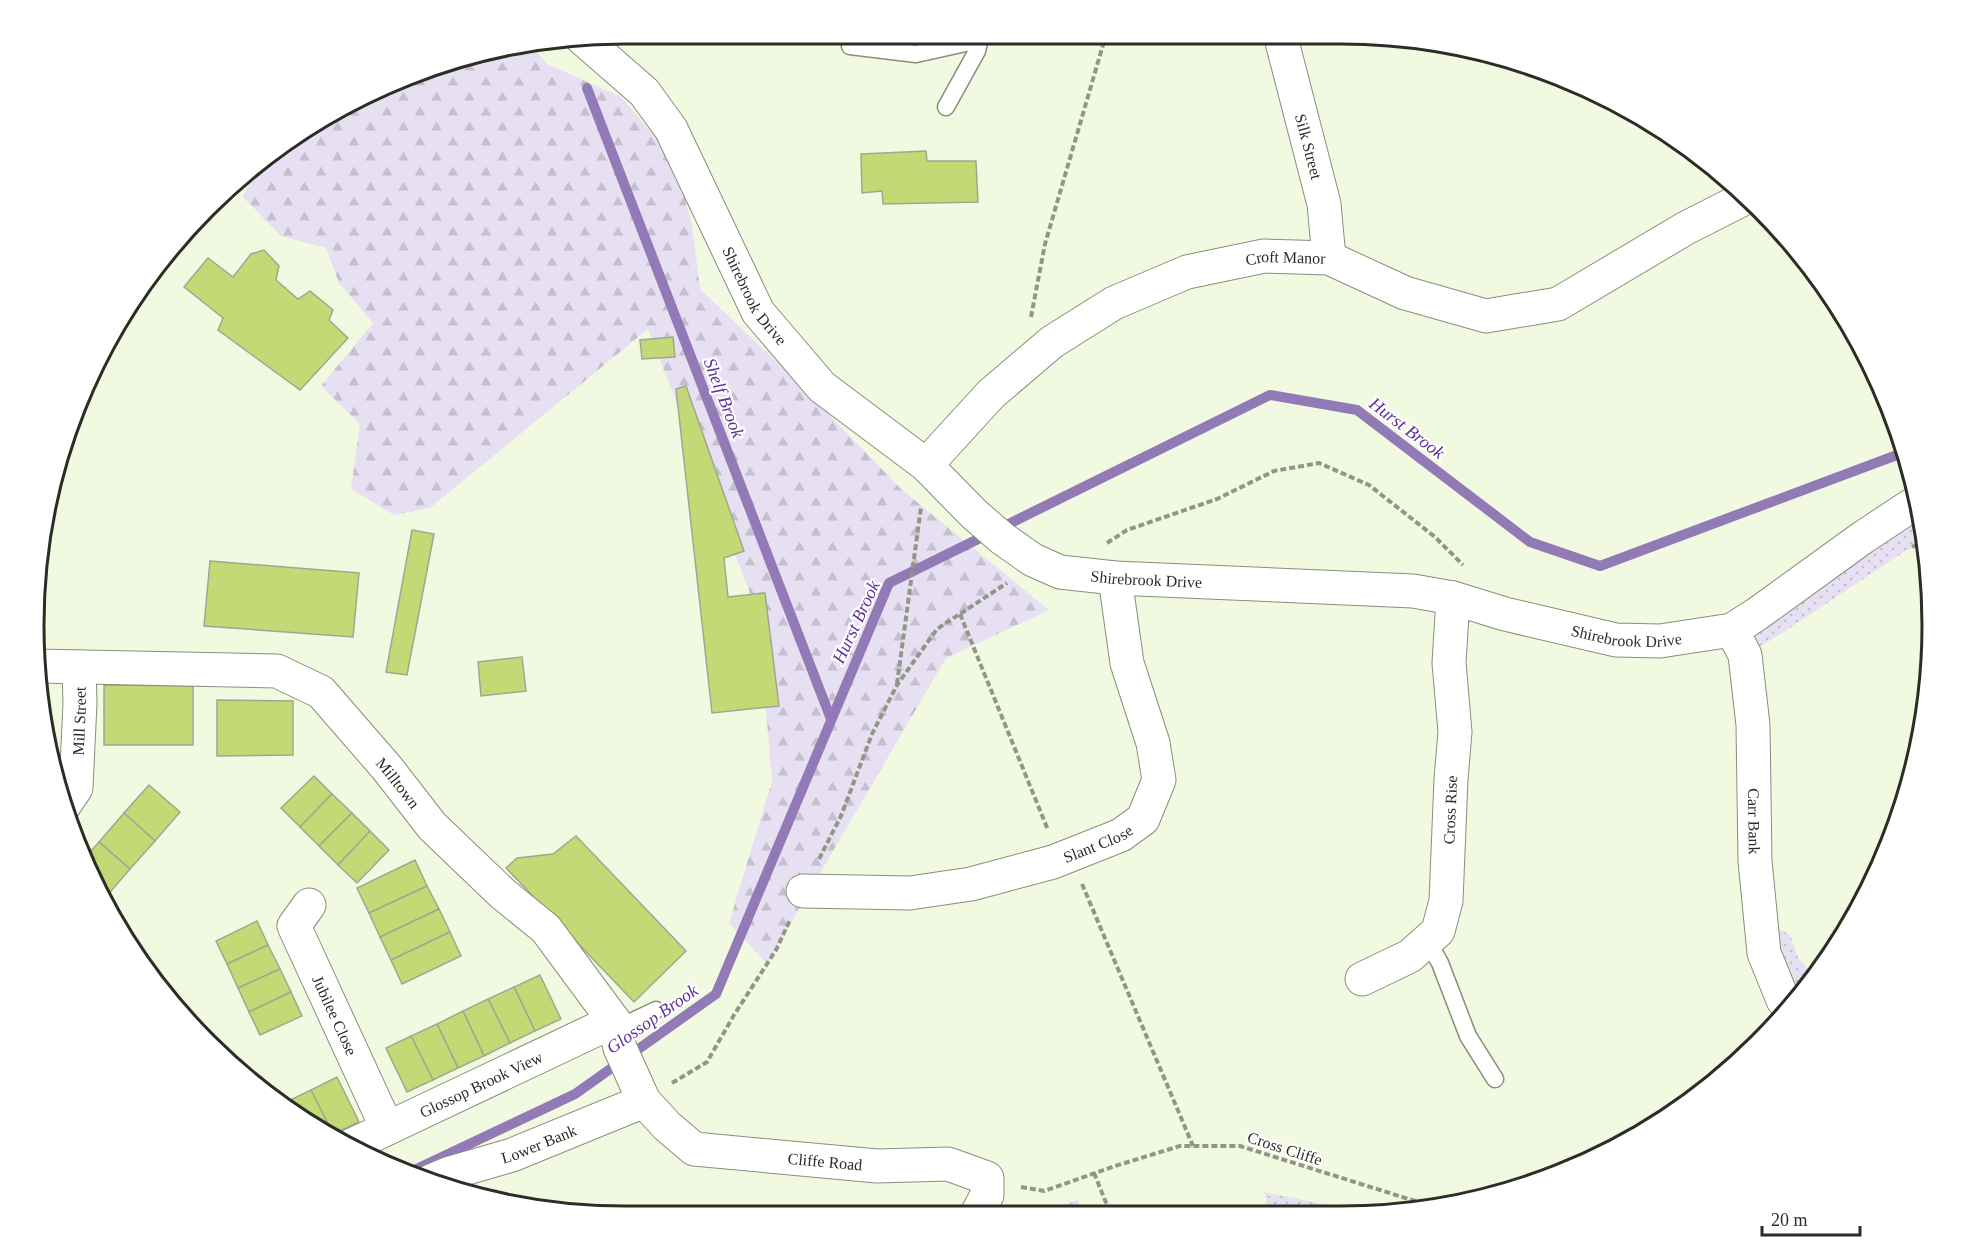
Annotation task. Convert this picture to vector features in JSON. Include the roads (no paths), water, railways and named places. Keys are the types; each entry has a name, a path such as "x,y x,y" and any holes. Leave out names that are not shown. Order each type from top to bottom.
{"street":[{"name":"Silk Street","path":"1283,44 1324,204 1329,258"},
{"name":"Shirebrook Drive","path":"590,45 644,92 671,129 758,312 822,387 926,465 974,514 1003,539 1033,560 1060,572 1115,578 1413,591 1453,598 1505,614 1616,640 1660,641 1732,630 1910,506"},
{"name":"Croft Manor","path":"926,465 991,394 1052,342 1114,303 1187,272 1264,256 1329,258 1406,293 1486,316 1558,304 1686,228 1738,201"},
{"name":"Slant Close","path":"803,891 910,893 971,884 1065,857 1121,835 1143,819 1160,780 1153,742 1127,663 1115,578"},
{"name":"Cross Rise","path":"1362,979 1410,956 1438,931 1446,901 1450,779 1455,732 1449,663 1453,598"},
{"name":"Carr Bank","path":"1732,630 1746,655 1754,725 1755,861 1764,953 1784,1001"},
{"name":"Milltown","path":"45,666 277,670 321,692 387,768 432,826 503,894 546,929 616,1033 641,1096"},
{"name":"Mill Street","path":"70,797 76,788 80,703 79,667"},
{"name":"Jubilee Close","path":"309,905 294,926 387,1128"},
{"name":"Glossop Brook View","path":"358,1142 616,1033"},
{"name":"Lower Bank","path":"441,1177 512,1155 641,1096"},
{"name":"Cliffe Road","path":"641,1096 667,1126 694,1149 877,1166 948,1164 987,1178 982,1204"}],"lane":[{"path":"850,44 850,46 916,54 959,44"},
{"path":"946,107 979,44"},
{"path":"1427,940 1440,963 1468,1036 1495,1079"},
{"path":"616,1033 656,1010"}],"waterway":[{"name":"Shelf Brook","path":"587,88 831,719"},
{"name":"Hurst Brook","path":"418,1168 575,1094 716,994 889,583 1270,395 1357,410 1530,542 1600,566 1897,455"}],"water label":[{"name":"Glossop Brook","path":"652,1019"}]}
